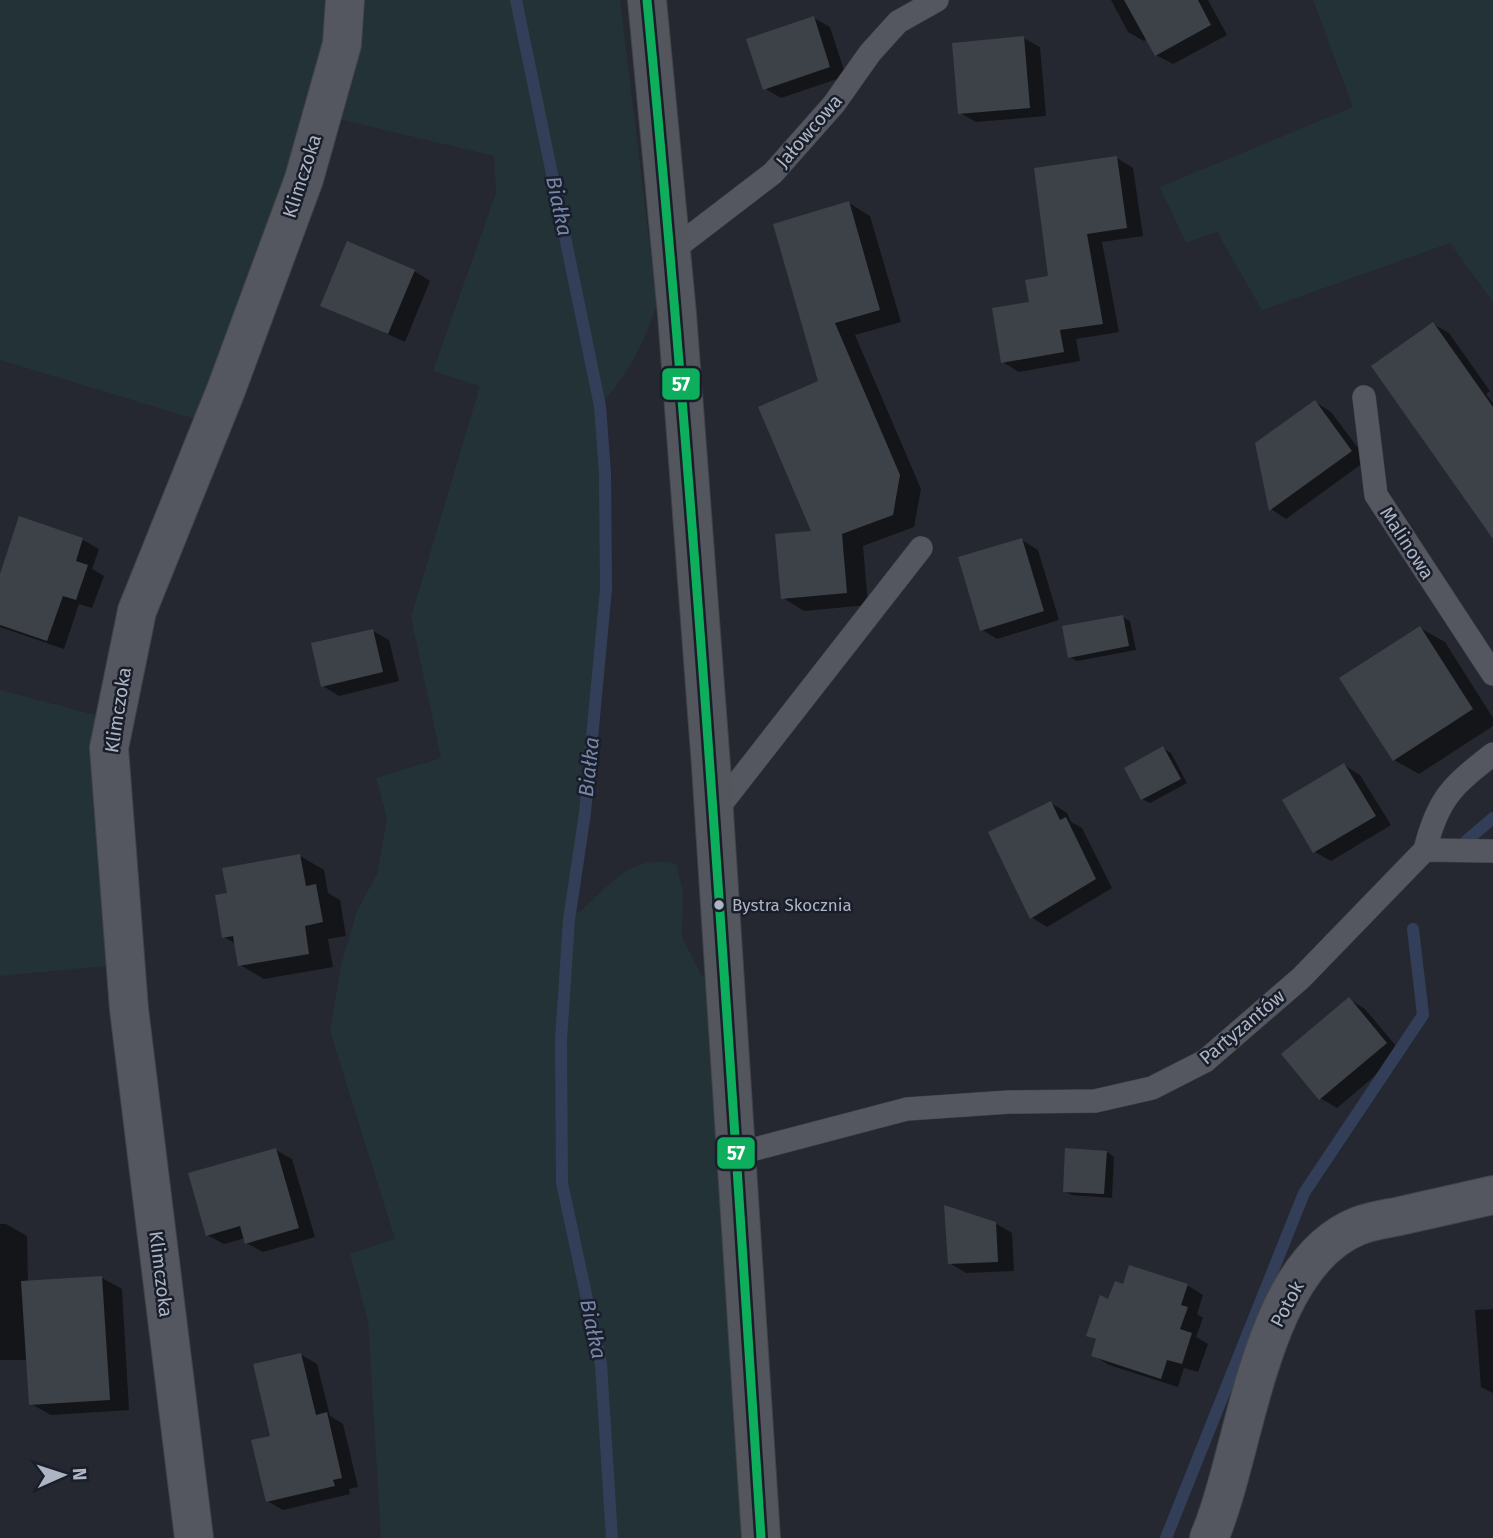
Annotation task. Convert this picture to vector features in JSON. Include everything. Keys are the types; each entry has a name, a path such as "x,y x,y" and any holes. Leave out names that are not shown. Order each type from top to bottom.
{"street":[{"name":"Klimczoka","path":"194,1538 130,1009 109,748 136,611 226,390 304,178 342,44 345,0"},
{"path":"647,0 670,252 713,814 761,1538"},
{"name":"Potok","path":"1209,1538 1221,1510 1257,1374 1283,1304 1317,1253 1357,1226 1493,1195"}],"lane":[{"name":"Jałowcowa","path":"670,252 773,173 834,104 870,53 898,22 937,0"},
{"name":"Malinowa","path":"1364,397 1376,495 1493,674"},
{"path":"713,814 921,548"},
{"path":"1493,754 1454,785 1433,816 1425,850 1493,851"},
{"name":"Partyzantów","path":"736,1154 907,1109 1009,1102 1095,1101 1152,1088 1205,1061 1282,995 1425,850"}],"shaded area":[{"path":"0,0 620,0 657,304 634,358 600,406 605,473 606,589 585,813 569,919 629,869 658,862 676,864 683,892 682,937 701,975 727,994 761,1538 381,1538 368,1321 350,1254 395,1239 330,1031 341,965 357,911 377,874 387,818 376,778 441,758 411,617 480,386 433,371 496,193 494,156 322,115 212,424 0,360"},
{"path":"1313,0 1493,0 1493,302 1450,243 1262,310 1217,232 1186,243 1160,187 1353,107"},
{"path":"0,690 114,720 126,964 0,976"}],"building":[{"path":"1124,0 1198,0 1211,25 1155,56"},
{"path":"814,16 830,67 763,90 746,39"},
{"path":"1024,36 1030,108 958,114 952,43"},
{"path":"1117,156 1127,228 1087,234 1103,324 1060,330 1064,352 1001,363 992,308 1029,302 1025,280 1048,276 1034,168"},
{"path":"849,201 880,310 835,323 900,475 893,515 842,534 847,593 781,599 775,534 811,531 758,407 818,381 773,224"},
{"path":"347,241 415,270 388,334 320,306"},
{"path":"1433,322 1493,407 1493,539 1371,366"},
{"path":"1315,400 1352,451 1269,511 1255,443"},
{"path":"19,516 83,538 76,561 88,565 76,600 63,596 47,641 0,625 0,574"},
{"path":"1022,538 1044,611 980,631 958,557"},
{"path":"1123,615 1129,646 1068,658 1062,626"},
{"path":"1420,626 1473,709 1393,761 1339,678"},
{"path":"373,629 383,672 321,687 311,643"},
{"path":"1163,746 1181,779 1141,800 1124,768"},
{"path":"1344,763 1376,816 1313,853 1282,800"},
{"path":"1051,801 1060,820 1066,817 1096,879 1030,919 988,832"},
{"path":"300,854 306,886 316,884 323,922 305,926 309,954 238,966 233,936 222,938 215,895 227,893 222,868"},
{"path":"1349,997 1387,1043 1319,1100 1281,1054"},
{"path":"276,1148 299,1228 245,1244 240,1226 206,1236 188,1173"},
{"path":"1065,1148 1107,1151 1104,1194 1063,1192"},
{"path":"944,1205 996,1222 998,1262 948,1264"},
{"path":"1129,1265 1188,1284 1181,1305 1188,1307 1180,1329 1192,1333 1182,1364 1167,1360 1161,1379 1091,1356 1096,1339 1086,1336 1100,1295 1108,1299 1115,1281 1123,1284"},
{"path":"102,1276 110,1400 29,1405 21,1281"},
{"path":"301,1353 316,1415 327,1412 342,1478 333,1480 335,1486 266,1502 251,1440 270,1436 253,1364"}],"waterway":[{"name":"Białka","path":"516,0 600,406 605,473 606,589 585,813 569,920 561,1040 562,1183 601,1364 612,1538"},
{"path":"1466,841 1493,818"},
{"path":"1166,1538 1304,1193 1423,1015 1413,929"}],"transit line":[{"name":"57","path":"647,0 696,576 761,1538"}],"place":[{"name":"Bystra Skocznia","path":"719,905"}]}
